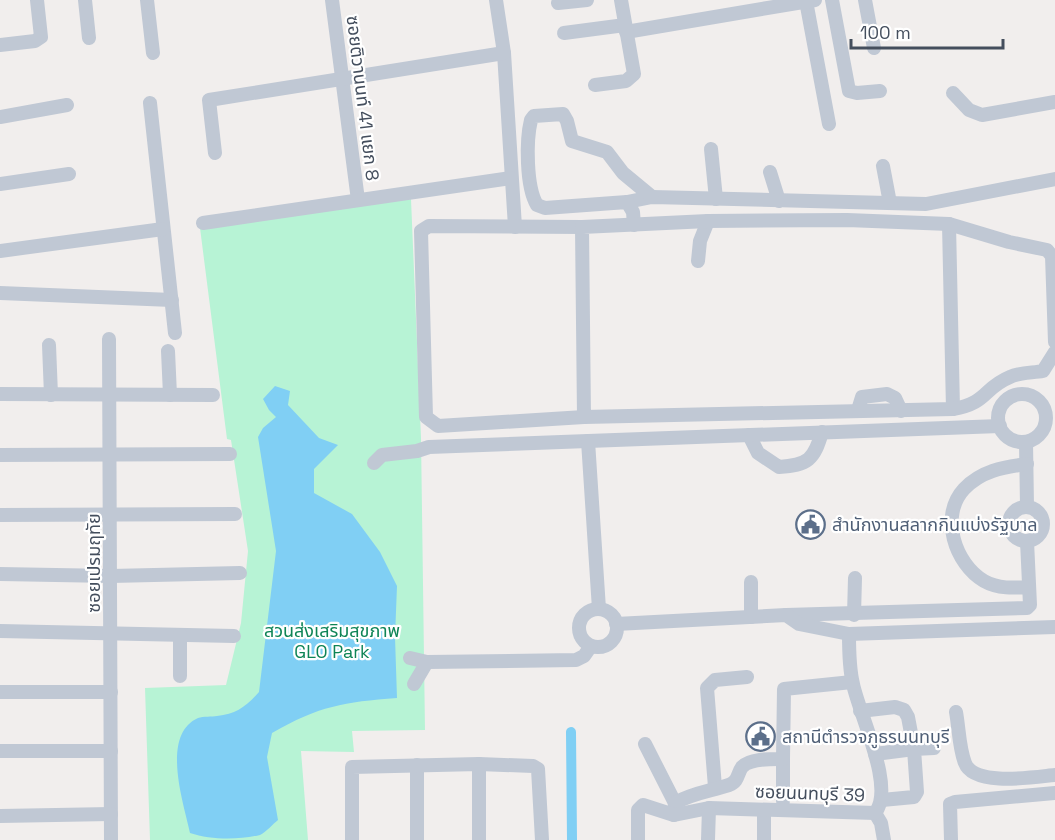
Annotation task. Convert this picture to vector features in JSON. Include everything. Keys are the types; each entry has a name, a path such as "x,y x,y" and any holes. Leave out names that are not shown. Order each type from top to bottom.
{"street":[{"path":"0,45 41,37 37,0"},
{"path":"85,0 89,38"},
{"path":"147,0 153,53"},
{"name":"ซอยติวานนท์ 41 แยก 8","path":"333,0 358,200"},
{"path":"496,0 504,53 516,227"},
{"path":"558,3 587,0"},
{"path":"596,85 626,81 633,74 621,0"},
{"path":"832,0 849,91 857,93 880,91"},
{"path":"866,0 874,48"},
{"path":"564,33 626,28 810,1 829,124"},
{"path":"215,153 209,100 504,53"},
{"path":"953,93 969,110 982,115 1055,102"},
{"path":"150,103 175,333"},
{"path":"0,117 67,105"},
{"path":"652,197 623,173 607,152 572,141 563,114 534,116 531,120 529,159 532,196 537,205 545,207 627,202 652,197 890,203 946,202 1055,179"},
{"path":"711,149 716,200"},
{"path":"883,166 890,203"},
{"path":"770,171 779,201"},
{"path":"0,184 69,174"},
{"path":"203,223 511,178"},
{"path":"627,202 633,212 634,225"},
{"path":"1055,336 1052,256 1047,250 1009,242 949,224 846,220 708,221 582,227 429,226 421,231 426,417 438,426 584,417 858,410 953,410 983,399 994,386 1012,375 1043,371 1055,352"},
{"path":"698,261 700,242 708,221"},
{"path":"949,224 953,410"},
{"path":"582,227 584,417"},
{"path":"0,251 163,230"},
{"path":"0,293 172,300"},
{"name":"ซอยเปรมฤทัย","path":"109,339 111,840"},
{"path":"49,345 51,395"},
{"path":"168,351 170,395"},
{"path":"1021,374 1021,394"},
{"path":"0,394 110,396 213,394"},
{"path":"1021,394 1035,398 1050,416 1041,434 1026,442 1010,439 1000,426 999,412 1007,399 1021,394"},
{"path":"983,399 999,412"},
{"path":"374,463 382,455 417,451 429,447 1000,426"},
{"path":"749,435 758,453 779,467 803,462 816,453 822,432"},
{"path":"588,441 598,609"},
{"path":"1026,442 1027,506"},
{"path":"0,455 230,454"},
{"path":"1027,464 1004,467 972,482 958,499 952,523 953,538 958,551 972,572 996,585 1029,587"},
{"path":"1027,506 1048,514 1049,530 1027,541 1017,538 1009,524 1013,513 1027,506"},
{"path":"0,515 235,514"},
{"path":"616,624 786,615 854,615 1028,608 1027,541"},
{"path":"0,574 111,576 240,573"},
{"path":"854,615 855,578"},
{"path":"751,582 751,617"},
{"path":"598,609 611,614 617,631 612,642 602,647 591,646 582,638 580,625 586,614 598,609"},
{"path":"786,615 799,624 849,634 1055,627"},
{"path":"0,631 234,636"},
{"name":"ซอยนนทบุรี 39","path":"675,809 709,807 875,813 882,800 875,754 852,682 849,634"},
{"path":"180,635 180,676"},
{"path":"410,658 427,662 576,660 584,656 591,646"},
{"path":"414,684 427,662"},
{"path":"715,787 707,688 715,680 747,677"},
{"path":"783,801 784,689 852,682"},
{"path":"0,692 111,692"},
{"path":"860,711 895,707 904,710 912,731 917,792 914,797 882,800"},
{"path":"956,712 966,765 976,775 993,778 1055,776"},
{"path":"645,744 675,809"},
{"path":"875,754 934,748"},
{"path":"0,751 111,751"},
{"path":"638,840 640,807 643,805 675,809 715,787 730,785 738,779 742,768 747,763 783,759"},
{"path":"479,764 479,840"},
{"path":"352,840 352,766 479,764 533,766 538,769 542,840"},
{"path":"417,765 417,840"},
{"path":"951,840 950,804 1055,793"},
{"path":"708,840 709,807"},
{"path":"764,810 764,840"},
{"path":"875,813 881,823 884,840"},
{"path":"0,816 111,814"}],"green space":[{"name":"สวนส่งเสริมสุขภาพ GLO Park","path":"411,199 421,438 425,730 352,731 354,752 301,751 308,840 150,840 145,688 226,685 241,623 248,551 231,440 227,439 200,228"}],"water":[{"path":"275,386 290,391 288,405 319,438 338,445 314,469 314,493 352,514 380,552 397,586 395,637 397,698 362,701 332,707 304,717 272,733 267,757 278,820 260,835 243,838 207,837 190,833 180,788 177,754 180,739 186,727 198,718 224,715 235,711 245,706 259,692 276,551 258,437 263,428 276,417 263,399"}],"waterway":[{"path":"571,732 572,840"}],"place":[{"name":"สำนักงานสลากกินแบ่งรัฐบาล","path":"811,524"},
{"name":"สถานีตำรวจภูธรนนทบุรี","path":"761,736"}]}
